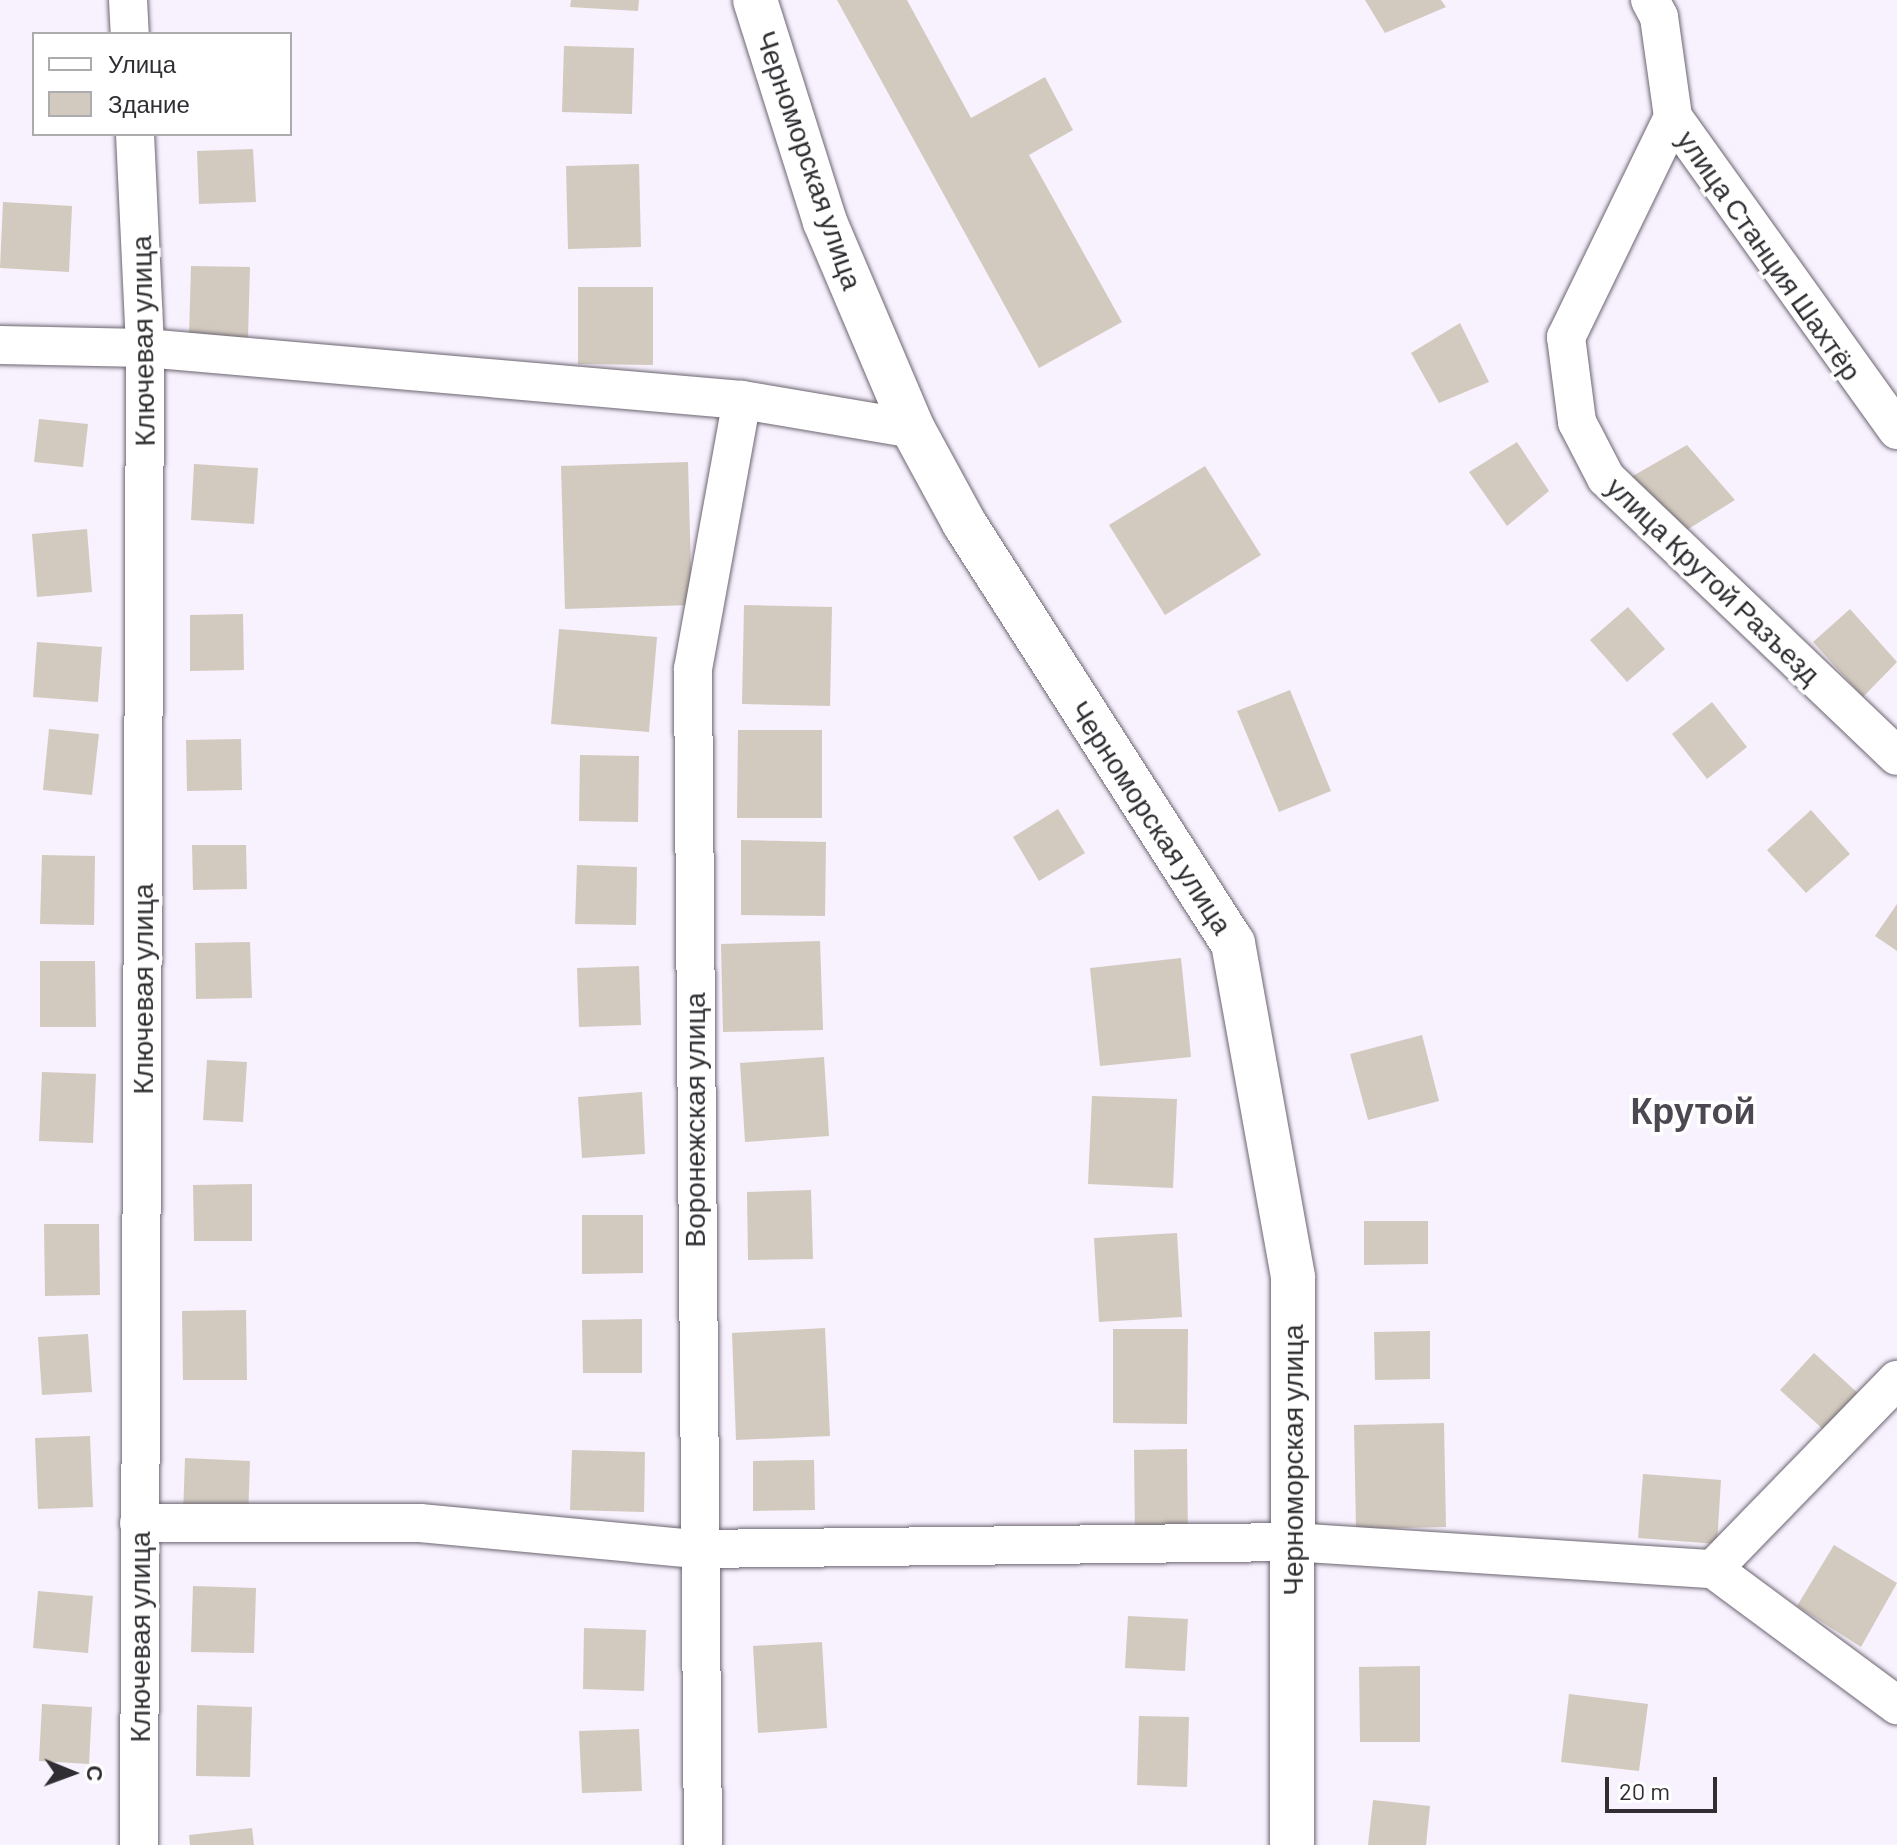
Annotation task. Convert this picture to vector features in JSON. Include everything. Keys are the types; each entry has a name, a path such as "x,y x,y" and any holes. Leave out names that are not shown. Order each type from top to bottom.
{"main road":[{"name":"Черноморская улица","path":"755,0 825,222 913,429 964,523 1233,943 1293,1277 1292,1845"}],"street":[{"path":"128,0 130,32"},
{"path":"1650,0 1659,17 1673,117"},
{"name":"улица Станция Шахтёр","path":"1673,117 1897,430"},
{"name":"улица Крутой Разъезд","path":"1673,117 1566,337 1577,422 1606,478 1897,756"},
{"name":"Ключевая улица","path":"135,136 145,348 139,1845"},
{"path":"0,345 145,348 742,400 913,429"},
{"name":"Воронежская улица","path":"703,1845 696,1549 693,669 742,400"},
{"path":"1713,1569 1897,1380"},
{"path":"139,1523 420,1523 696,1549 1291,1542 1713,1569 1897,1705"}],"building":[{"path":"571,0 639,0 638,11 570,7"},
{"path":"837,0 907,0 971,118 1045,77 1073,130 1029,155 1122,322 1039,368"},
{"path":"1365,0 1441,0 1446,7 1385,33"},
{"path":"564,46 634,48 632,114 562,112"},
{"path":"253,149 256,202 199,204 197,151"},
{"path":"639,164 641,247 568,249 566,166"},
{"path":"3,202 72,206 69,272 0,268"},
{"path":"191,266 250,267 248,338 189,336"},
{"path":"578,287 653,287 653,365 578,364"},
{"path":"1460,323 1489,382 1439,403 1411,353"},
{"path":"39,419 88,424 83,467 34,462"},
{"path":"1517,442 1549,491 1507,526 1469,472"},
{"path":"1687,445 1735,500 1685,531 1631,477"},
{"path":"688,462 692,605 565,609 561,466"},
{"path":"194,464 258,468 254,524 191,520"},
{"path":"1205,466 1261,555 1165,615 1109,525"},
{"path":"87,529 92,592 37,597 32,534"},
{"path":"744,605 832,607 830,706 742,704"},
{"path":"1628,607 1665,649 1627,682 1590,640"},
{"path":"1850,609 1897,662 1863,697 1813,642"},
{"path":"243,614 244,670 190,671 190,615"},
{"path":"559,629 657,637 649,732 551,724"},
{"path":"37,642 102,647 98,702 33,697"},
{"path":"1290,690 1331,791 1279,812 1237,711"},
{"path":"1712,702 1747,747 1707,779 1672,734"},
{"path":"49,729 99,734 92,795 43,790"},
{"path":"738,730 822,730 822,818 737,818"},
{"path":"241,739 242,790 187,791 186,740"},
{"path":"580,755 639,756 638,822 579,821"},
{"path":"1058,809 1085,853 1039,881 1013,837"},
{"path":"1811,810 1850,854 1806,893 1767,850"},
{"path":"741,840 826,842 825,916 741,915"},
{"path":"192,845 246,845 247,889 193,890"},
{"path":"42,855 95,856 94,925 40,924"},
{"path":"577,865 637,867 636,925 575,924"},
{"path":"1897,904 1897,951 1875,936"},
{"path":"820,941 823,1030 723,1032 721,944"},
{"path":"250,942 252,998 196,999 195,943"},
{"path":"1181,958 1191,1057 1100,1066 1090,968"},
{"path":"40,961 95,961 96,1027 40,1027"},
{"path":"639,966 641,1025 579,1027 577,968"},
{"path":"1422,1035 1439,1101 1368,1120 1350,1054"},
{"path":"824,1057 829,1136 745,1142 740,1063"},
{"path":"207,1060 247,1062 243,1122 203,1120"},
{"path":"42,1072 96,1074 93,1143 39,1141"},
{"path":"642,1092 645,1154 582,1158 578,1097"},
{"path":"1092,1096 1177,1099 1173,1188 1088,1184"},
{"path":"252,1184 252,1241 194,1241 193,1185"},
{"path":"811,1190 813,1259 748,1260 747,1192"},
{"path":"582,1215 643,1215 643,1273 582,1274"},
{"path":"1364,1221 1428,1221 1428,1264 1364,1265"},
{"path":"44,1224 99,1224 100,1295 45,1296"},
{"path":"1177,1233 1182,1317 1099,1322 1094,1238"},
{"path":"246,1310 247,1380 183,1380 182,1311"},
{"path":"642,1319 642,1373 583,1373 582,1320"},
{"path":"825,1328 830,1436 736,1440 732,1333"},
{"path":"1113,1329 1188,1329 1187,1424 1113,1423"},
{"path":"1430,1331 1430,1379 1375,1380 1374,1332"},
{"path":"88,1334 92,1392 42,1395 38,1337"},
{"path":"1814,1353 1860,1395 1826,1432 1780,1390"},
{"path":"1444,1423 1446,1527 1356,1529 1354,1425"},
{"path":"90,1436 93,1507 38,1509 35,1438"},
{"path":"1187,1449 1188,1540 1135,1540 1134,1450"},
{"path":"572,1450 645,1452 644,1512 570,1510"},
{"path":"185,1458 250,1461 248,1518 183,1515"},
{"path":"814,1460 815,1510 753,1511 753,1461"},
{"path":"1643,1474 1721,1480 1717,1544 1638,1538"},
{"path":"1834,1545 1897,1583 1861,1647 1797,1606"},
{"path":"193,1586 256,1588 254,1653 191,1652"},
{"path":"38,1591 93,1596 88,1653 33,1648"},
{"path":"1128,1616 1188,1619 1185,1671 1125,1668"},
{"path":"584,1628 646,1630 644,1691 583,1689"},
{"path":"822,1642 827,1728 758,1733 753,1646"},
{"path":"1420,1666 1420,1742 1360,1742 1359,1667"},
{"path":"1569,1694 1648,1704 1639,1771 1561,1762"},
{"path":"42,1704 92,1707 89,1764 39,1761"},
{"path":"197,1705 252,1707 250,1777 196,1776"},
{"path":"1139,1716 1189,1717 1187,1787 1137,1785"},
{"path":"639,1729 642,1791 582,1793 579,1731"},
{"path":"1373,1800 1430,1806 1426,1845 1368,1845"},
{"path":"252,1828 254,1845 190,1845 189,1835"}],"district":[{"name":"Крутой","path":"1693,1110"}]}
